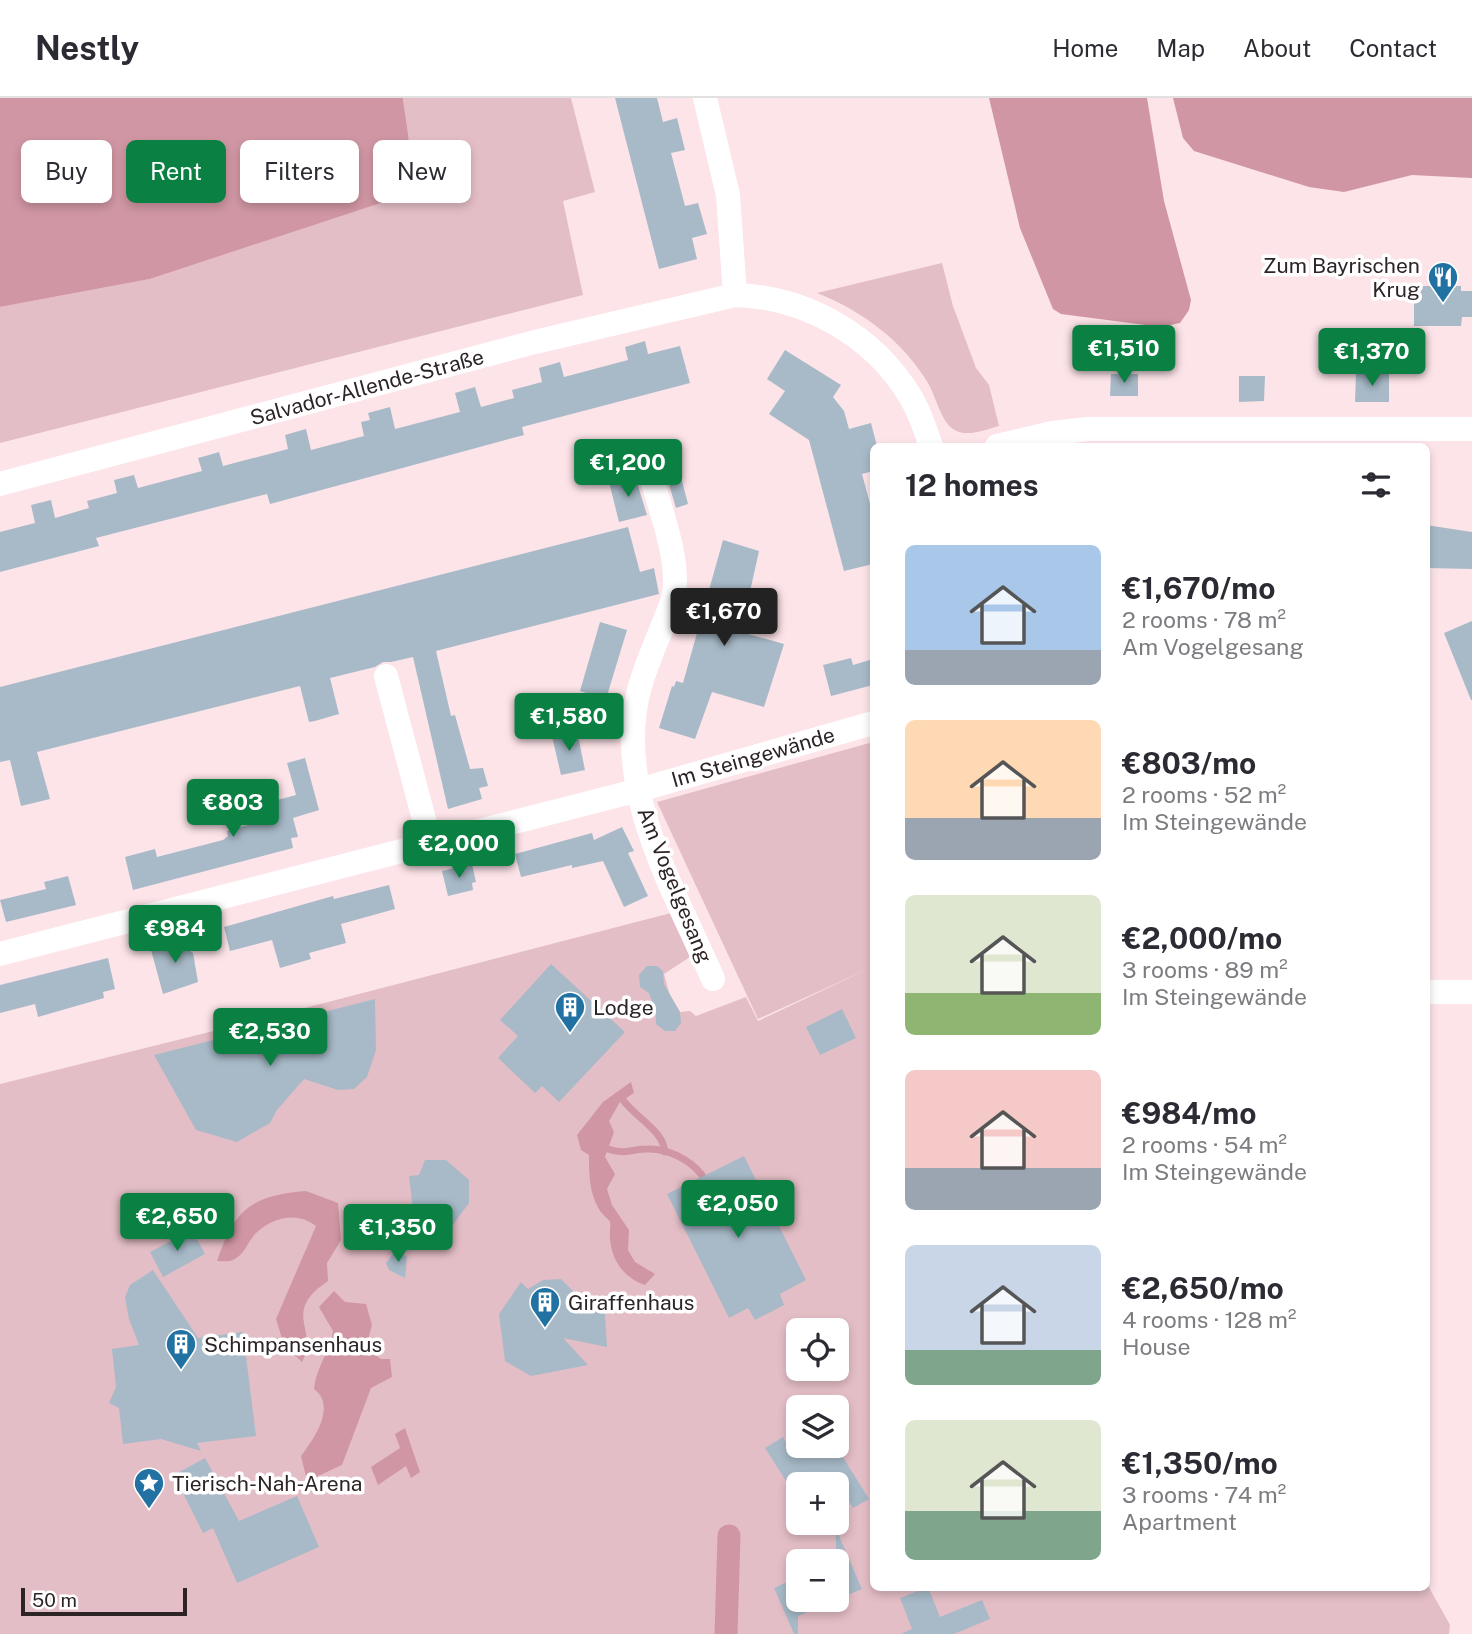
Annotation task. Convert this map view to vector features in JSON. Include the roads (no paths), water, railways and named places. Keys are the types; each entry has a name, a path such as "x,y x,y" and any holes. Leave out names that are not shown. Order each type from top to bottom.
{"street":[{"path":"705,98 720,155 730,209 735,295"},
{"name":"Salvador-Allende-Straße","path":"0,484 535,342 735,295 762,297 801,307 834,322 863,342 912,398 930,443"},
{"path":"1010,443 1052,433 1088,429 1472,429"},
{"name":"Am Vogelgesang","path":"648,466 670,548 676,582 673,599 645,671 637,702 634,749 639,790 646,823 713,979"},
{"path":"386,676 430,842"},
{"name":"Im Steingewände","path":"0,954 639,790 870,724"},
{"path":"1430,992 1472,992"}],"waterway":[{"path":"623,1100 659,1137 665,1152"},
{"path":"608,1149 619,1152 647,1149 663,1151 685,1160 702,1175"},
{"path":"726,1634 729,1536"}],"place":[{"name":"Zum Bayrischen Krug","path":"1443,304"},
{"name":"Lodge","path":"570,1034"},
{"name":"Giraffenhaus","path":"545,1329"},
{"name":"Schimpansenhaus","path":"181,1371"},
{"name":"Tierisch-Nah-Arena","path":"149,1510"}]}
